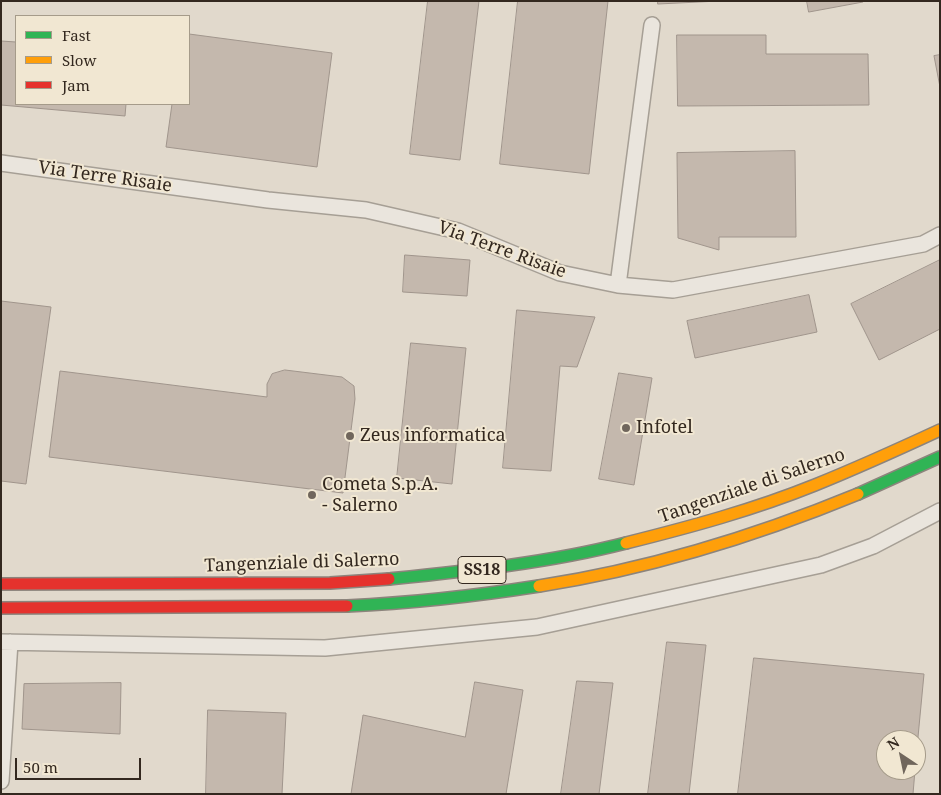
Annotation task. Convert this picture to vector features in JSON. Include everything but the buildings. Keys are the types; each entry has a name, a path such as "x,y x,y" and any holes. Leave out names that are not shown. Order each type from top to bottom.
{"highway":[{"name":"Tangenziale di Salerno","path":"1,584 345,583 478,571 557,559 679,531 742,512 799,492 868,464 940,430"},
{"name":"SS18","path":"1,608 323,607 422,601 564,582 685,554 773,527 884,484 940,457"}],"street":[{"path":"618,285 652,25"},
{"name":"Via Terre Risaie","path":"1,162 268,200 366,210 458,231 560,273 618,285 673,290 914,246 923,244 940,235"},
{"path":"1,781 6,642 325,648 537,627 821,565 873,546 940,511"}],"traffic: fast":[{"path":"858,494 940,457"},
{"path":"389,579 538,561 626,543"},
{"path":"347,606 443,599 539,586"}],"traffic: slow":[{"path":"626,543 674,531 792,494 940,430"},
{"path":"539,586 621,570 701,549 781,524 858,494"}],"traffic: jam":[{"path":"1,584 330,583 389,579"},
{"path":"1,608 347,606"}],"place":[{"name":"Infotel","path":"626,428"},
{"name":"Zeus informatica","path":"350,436"},
{"name":"Cometa S.p.A. - Salerno","path":"312,495"}]}
